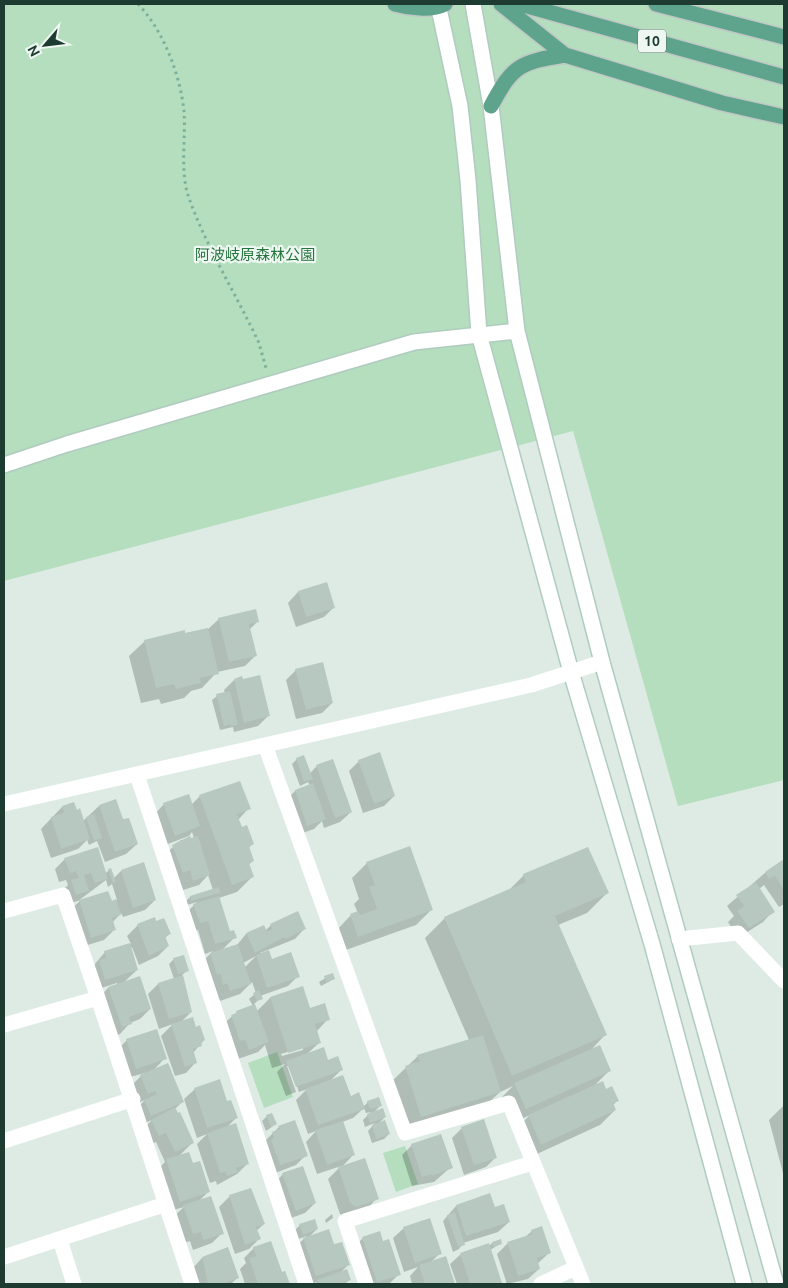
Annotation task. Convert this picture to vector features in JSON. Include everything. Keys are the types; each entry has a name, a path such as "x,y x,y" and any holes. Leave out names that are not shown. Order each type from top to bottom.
{"main road":[{"path":"395,4 408,8 440,5"},
{"path":"501,4 565,55 722,103 784,117"},
{"name":"10","path":"520,4 784,77"},
{"name":"10","path":"656,4 784,37"},
{"path":"491,106 505,80 515,70 532,60 565,55"}],"street":[{"path":"473,4 491,106 517,331 602,662 776,1284"},
{"path":"440,5 460,106 468,180 479,334 570,672 652,944 744,1284"},
{"path":"4,464 270,383 414,342 517,331"},
{"path":"4,804 531,685 602,662"},
{"path":"265,745 405,1133 508,1103 583,1284"},
{"path":"137,775 306,1284"},
{"path":"4,912 63,895 133,1099 192,1284"},
{"path":"679,939 738,932 784,980"},
{"path":"4,1025 98,998"},
{"path":"4,1141 133,1099"},
{"path":"366,1284 345,1221 532,1163"},
{"path":"4,1256 60,1240 166,1204"},
{"path":"60,1240 74,1284"},
{"path":"542,1284 576,1268"}],"path":[{"path":"138,4 148,14 162,39 175,74 184,111 183,129 188,193 259,343 270,383"}],"green space":[{"name":"阿波岐原森林公園","path":"4,4 784,4 784,780 678,806 573,431 4,581"},
{"path":"277,1052 293,1097 264,1108 248,1063"},
{"path":"405,1146 418,1184 396,1192 383,1153"}],"building":[{"path":"327,582 335,608 306,617 298,591"},
{"path":"256,609 259,622 249,624 257,656 229,662 218,618"},
{"path":"208,628 219,674 200,678 201,683 176,689 174,684 156,688 144,640 185,630 185,633"},
{"path":"323,662 333,703 306,710 295,669"},
{"path":"260,675 270,716 244,723 234,679 242,676 243,679"},
{"path":"230,691 238,725 230,726 230,724 224,726 216,694"},
{"path":"380,752 395,796 374,804 358,760"},
{"path":"304,755 313,779 304,782 296,758"},
{"path":"333,759 352,812 335,818 316,765"},
{"path":"240,781 251,809 237,814 242,827 247,825 254,844 249,846 254,861 249,863 254,877 232,885 199,795"},
{"path":"313,783 326,819 307,826 295,790"},
{"path":"189,794 200,826 175,836 163,803"},
{"path":"116,799 123,819 129,818 138,844 115,852 99,805"},
{"path":"74,802 77,810 80,808 90,839 61,849 51,817 64,813 62,806"},
{"path":"94,814 102,838 94,841 86,817"},
{"path":"190,836 191,838 198,836 210,875 193,881 190,870 183,873 172,845"},
{"path":"410,846 433,910 358,937 350,914 358,911 360,915 377,909 369,887 375,885 366,862"},
{"path":"98,847 108,879 95,883 91,873 84,875 89,891 76,895 71,880 79,878 76,871 70,873 64,858"},
{"path":"588,847 609,893 555,916 607,1035 512,1076 444,917 526,882 523,874"},
{"path":"784,859 784,890 775,876 769,879 765,872"},
{"path":"144,862 156,900 133,908 121,870"},
{"path":"111,868 116,882 113,883 108,869"},
{"path":"756,882 775,912 749,928 737,911 744,906 736,895"},
{"path":"219,887 220,893 191,901 190,896"},
{"path":"108,891 112,901 116,899 121,915 112,918 116,930 91,938 79,900"},
{"path":"219,896 230,931 234,930 237,938 215,944 208,921 200,923 193,904"},
{"path":"298,911 306,929 285,939 284,937 255,953 246,933 264,925 267,932 272,929 270,924"},
{"path":"155,917 156,921 164,918 171,934 165,936 169,946 149,956 137,924"},
{"path":"130,943 138,970 105,980 99,960 106,958 104,951"},
{"path":"238,944 251,984 230,991 227,983 223,985 221,974 217,975 210,953"},
{"path":"269,950 272,959 291,952 300,977 267,988 256,955"},
{"path":"184,955 189,971 178,974 173,958"},
{"path":"333,973 335,979 326,982 324,976"},
{"path":"183,975 192,1012 169,1019 158,983"},
{"path":"140,976 151,1009 129,1017 132,1024 122,1027 108,987"},
{"path":"303,986 310,1008 325,1003 330,1020 315,1024 321,1043 288,1053 270,997"},
{"path":"259,990 263,999 257,1001 253,993"},
{"path":"255,1004 269,1042 249,1050 245,1040 240,1041 231,1015 237,1013 236,1011"},
{"path":"193,1017 196,1027 200,1025 205,1040 201,1042 202,1046 193,1049 197,1063 185,1067 171,1024"},
{"path":"157,1029 167,1059 136,1069 126,1039"},
{"path":"483,1035 501,1092 421,1117 405,1066 420,1061 417,1055"},
{"path":"600,1045 611,1071 526,1109 514,1083"},
{"path":"324,1047 328,1060 338,1056 343,1070 296,1087 286,1061"},
{"path":"168,1063 184,1102 151,1116 144,1100 157,1094 155,1091 148,1094 140,1075"},
{"path":"343,1075 351,1096 359,1092 365,1109 318,1125 305,1089"},
{"path":"220,1079 227,1101 231,1100 238,1118 207,1128 194,1088"},
{"path":"603,1081 606,1089 612,1086 619,1101 613,1103 616,1110 541,1145 528,1115"},
{"path":"379,1097 382,1106 370,1109 367,1101"},
{"path":"175,1107 178,1113 180,1112 194,1143 175,1152 166,1133 159,1136 151,1120"},
{"path":"383,1108 386,1117 370,1123 367,1114"},
{"path":"272,1113 277,1124 271,1127 266,1115"},
{"path":"484,1119 497,1158 474,1165 461,1127"},
{"path":"295,1120 308,1156 280,1165 271,1140 274,1138 272,1132 280,1129 278,1126"},
{"path":"385,1120 390,1134 376,1139 372,1125"},
{"path":"343,1121 355,1155 327,1165 315,1130"},
{"path":"236,1123 249,1164 236,1168 238,1172 227,1176 226,1172 220,1173 207,1133"},
{"path":"441,1134 453,1168 432,1176 431,1174 422,1177 411,1144"},
{"path":"189,1152 193,1163 200,1161 210,1192 180,1202 166,1159"},
{"path":"365,1158 379,1199 356,1207 350,1203 338,1167"},
{"path":"303,1166 316,1203 296,1211 282,1173"},
{"path":"251,1188 265,1224 256,1227 261,1239 245,1245 229,1195"},
{"path":"490,1193 495,1207 504,1204 510,1222 466,1236 456,1205"},
{"path":"211,1196 224,1234 203,1240 201,1232 193,1234 183,1205"},
{"path":"455,1212 465,1245 458,1247 447,1215"},
{"path":"430,1218 442,1254 415,1263 403,1227"},
{"path":"315,1219 318,1229 303,1235 299,1224"},
{"path":"542,1226 551,1253 537,1258 540,1269 518,1276 507,1242 532,1234 531,1230"},
{"path":"329,1229 334,1244 342,1242 350,1265 316,1276 303,1238"},
{"path":"380,1231 383,1241 389,1239 401,1275 377,1282 362,1237"},
{"path":"501,1239 502,1244 493,1247 492,1242"},
{"path":"271,1241 282,1272 285,1271 290,1284 258,1284 249,1258 256,1256 253,1247"},
{"path":"489,1243 502,1283 470,1284 460,1253"},
{"path":"228,1247 239,1278 222,1284 208,1284 202,1257"},
{"path":"446,1256 455,1284 425,1284 419,1265"},
{"path":"347,1269 351,1280 340,1284 319,1284 317,1280"}]}
